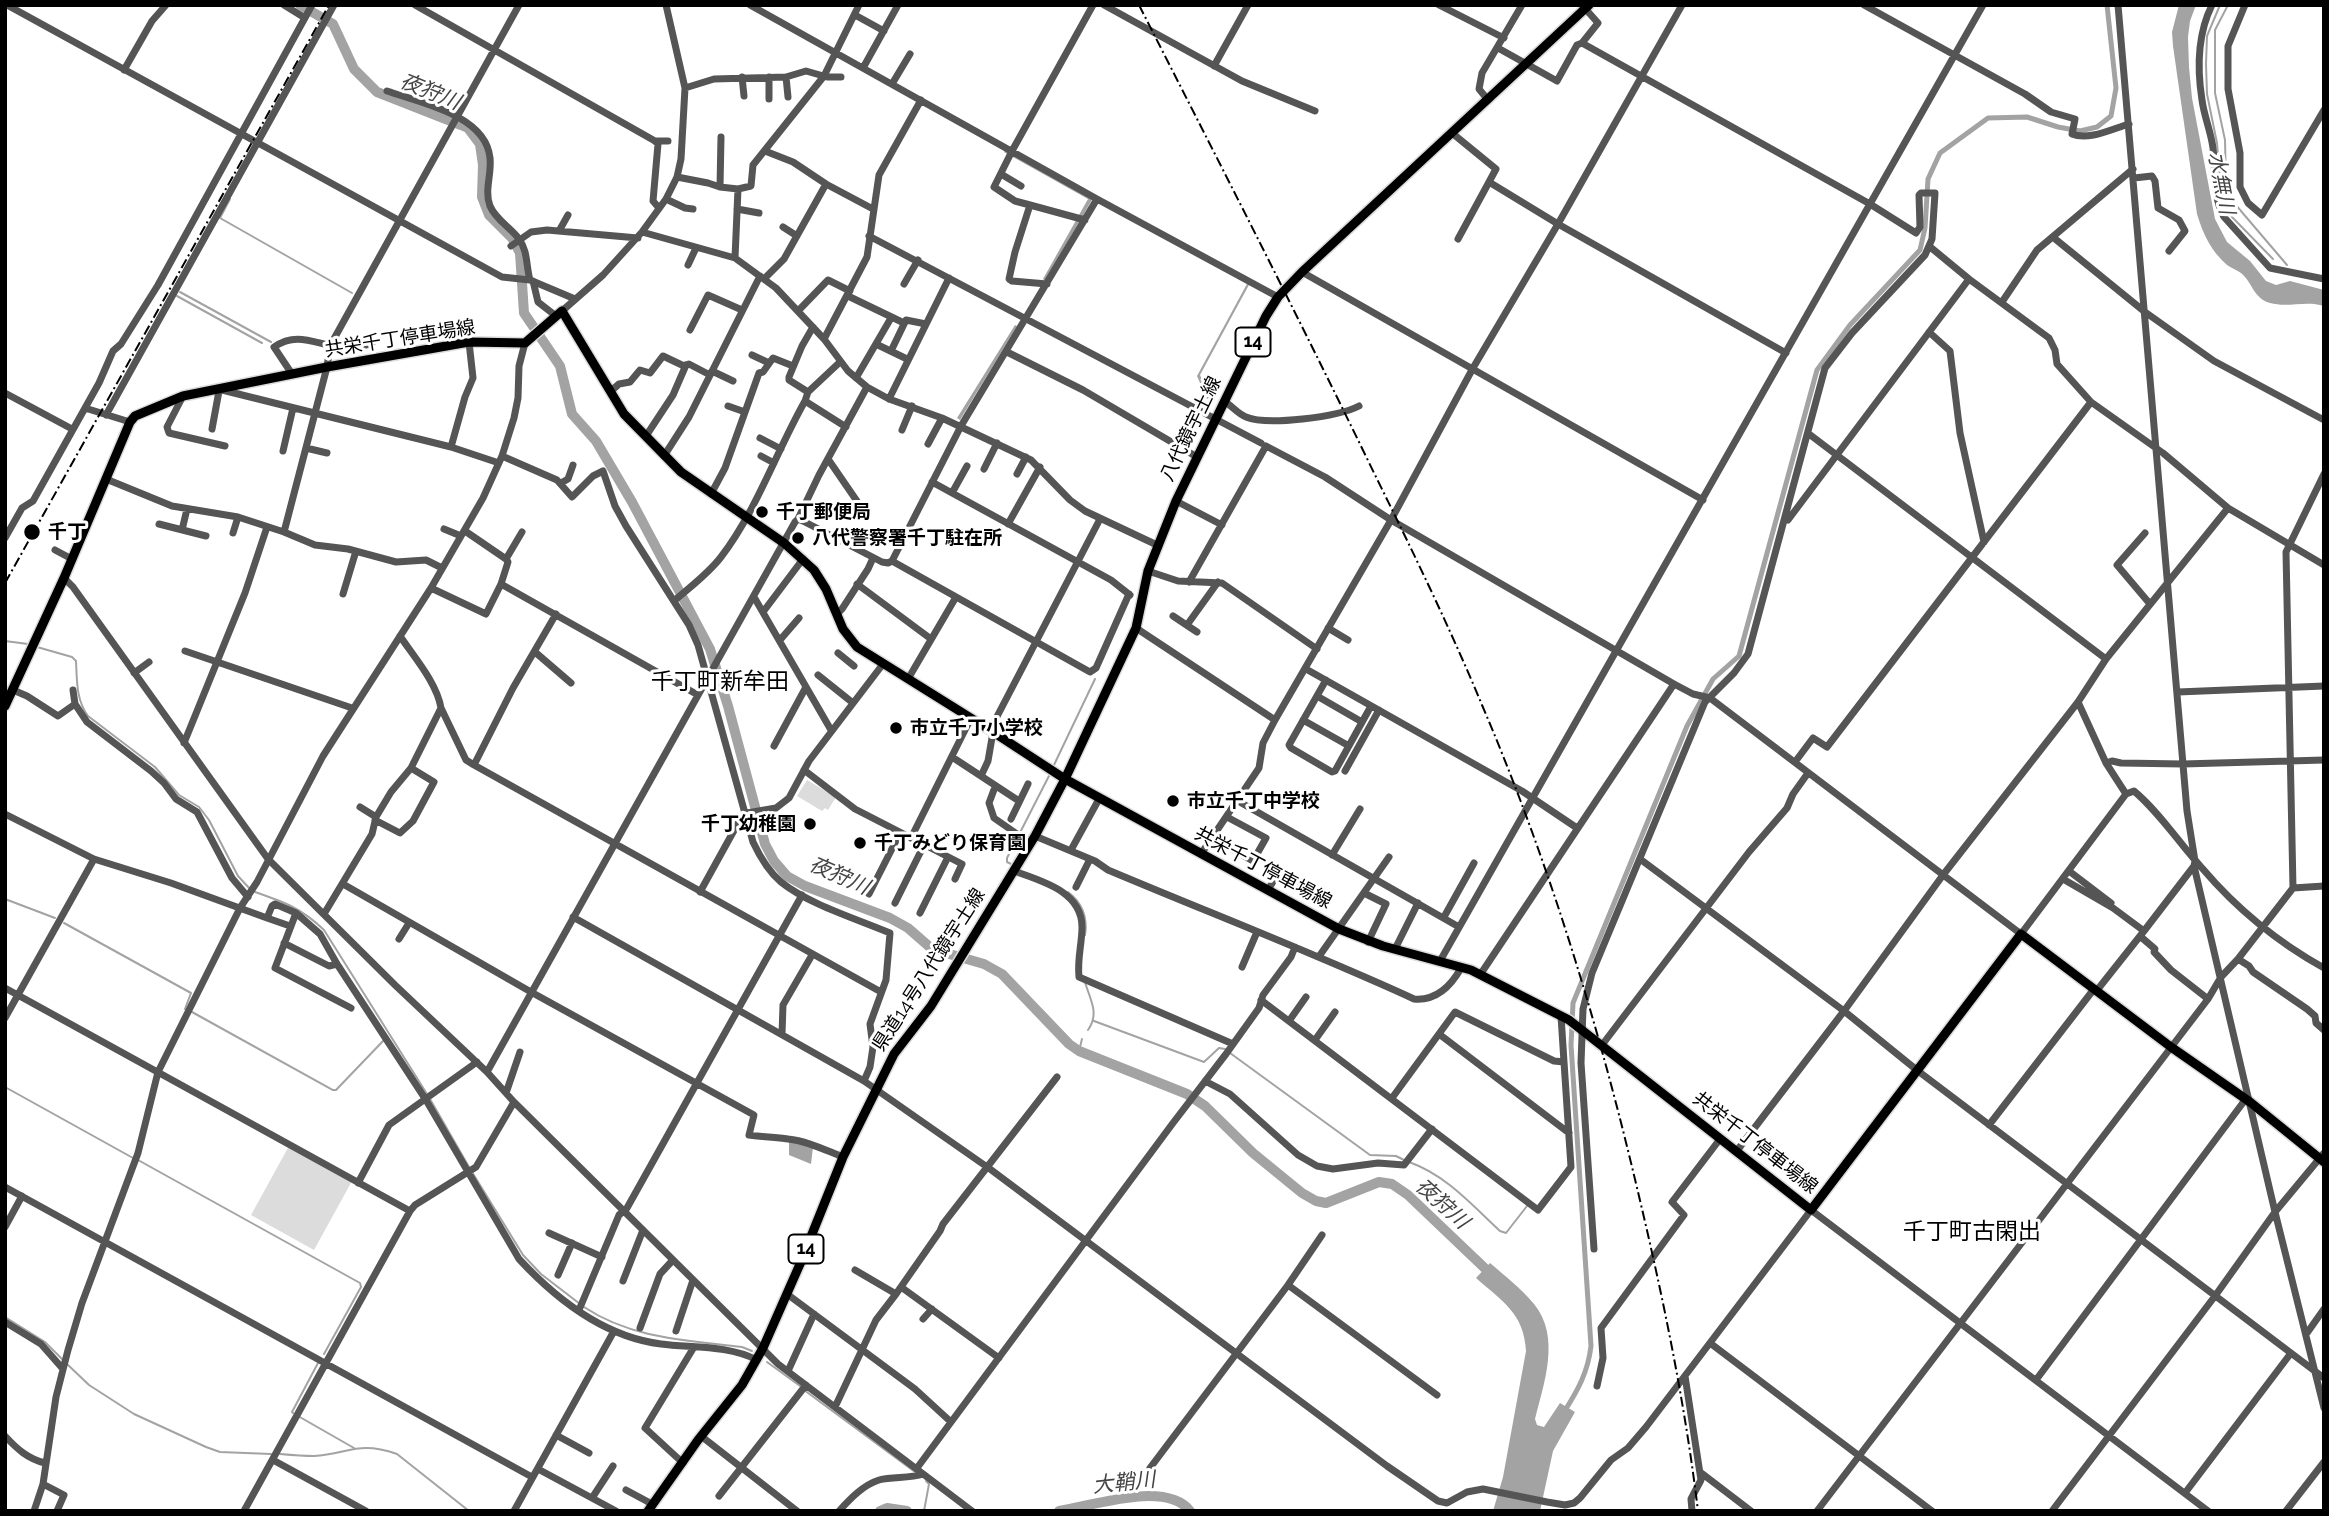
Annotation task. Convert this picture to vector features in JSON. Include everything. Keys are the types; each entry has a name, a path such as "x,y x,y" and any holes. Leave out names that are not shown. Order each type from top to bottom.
{"main road":[{"name":"八代鏡宇土線","path":"1063,778 1136,628 1148,571 1176,501 1256,334 1278,297 1586,6"},
{"path":"528,341 559,313"},
{"name":"共栄千丁停車場線","path":"559,313 624,414 681,472 803,559 821,579 843,629 857,647 1063,778 1339,929 1368,942 1440,961 1480,975 1565,1018 1811,1209 2021,934"},
{"name":"共栄千丁停車場線","path":"130,422 135,416 183,396 469,342 528,341"},
{"path":"5,706 64,578 70,558 130,422"},
{"name":"県道14号八代鏡宇土線","path":"650,1508 701,1436 742,1385 757,1360 843,1157 894,1054 931,1006 1016,868 1063,778"},
{"path":"2021,934 2322,1158"}],"street":[{"path":"124,70 152,21 166,5"},
{"path":"284,5 305,18"},
{"path":"5,538 22,508 33,501 85,408 113,351 121,344 158,285 312,5"},
{"path":"106,415 334,5"},
{"path":"415,5 658,144 653,201 659,208"},
{"path":"284,532 316,413 330,346 519,5"},
{"path":"387,91 471,123 486,143 490,154 488,193 494,213 526,252 530,280 538,302 559,313 603,275 640,235 666,199 677,177 681,159 685,88 666,5"},
{"path":"750,5 1278,297"},
{"path":"677,177 720,187 738,189 751,186 753,165 824,76 859,5"},
{"path":"863,68 898,5"},
{"path":"1085,220 1015,201 994,189 1012,151 1093,5"},
{"path":"1104,5 1242,81 1315,111"},
{"path":"1214,66 1248,5"},
{"path":"1439,5 1504,38"},
{"path":"1488,100 1479,89 1479,82 1522,5"},
{"path":"1201,854 1259,768 1263,743 1275,720 1391,520 1472,368 1558,224 1682,5"},
{"path":"1864,5 2025,94 2051,112 2075,119 2072,134 2078,137 2129,124"},
{"path":"1440,961 1983,5"},
{"path":"2119,5 2167,583 2194,863 2247,1101 2324,1408"},
{"path":"2212,5 2199,41 2202,100 2213,147 2216,199 2219,207 2224,217 2270,268 2324,279"},
{"path":"2245,5 2228,46 2228,89 2240,153 2240,187 2248,203 2262,215 2324,110"},
{"path":"1498,48 1557,81 1577,45 1582,43 1598,23 1586,6"},
{"path":"8,8 502,277 530,280 575,299"},
{"path":"855,15 884,31"},
{"path":"1582,43 1870,204 1916,233 1920,227 1921,193 1935,192 1932,239 1929,246 1915,267 1852,333 1825,368 1748,654 1734,673 1705,702 1592,973 1581,1029 1585,1136 1594,1249"},
{"path":"892,84 909,54"},
{"path":"685,88 714,79 786,77 806,71 841,77"},
{"path":"742,77 744,96"},
{"path":"769,77 769,99"},
{"path":"786,77 788,97"},
{"path":"824,339 867,257 879,175 920,100"},
{"path":"1452,133 1496,169 1458,239"},
{"path":"720,187 721,137"},
{"path":"654,141 668,141"},
{"path":"765,150 793,162 873,209"},
{"path":"2002,302 2037,250 2133,173 2152,176 2158,208 2179,220 2185,231 2169,251"},
{"path":"1001,174 1021,186"},
{"path":"1489,182 1786,353"},
{"path":"664,456 689,417 742,310 762,277 784,259 827,184"},
{"path":"735,258 738,189"},
{"path":"666,199 693,209"},
{"path":"798,519 873,558 888,564 892,561 961,426 1097,199"},
{"path":"1030,205 1009,279 1047,284"},
{"path":"737,209 759,213"},
{"path":"559,231 568,215"},
{"path":"783,227 797,236"},
{"path":"516,243 538,230 640,235 735,258 776,288 824,339 840,362 867,387 889,399 961,426 1026,457 1040,467 1070,500 1100,519 1157,545"},
{"path":"869,236 1261,443"},
{"path":"2054,238 2145,312 2214,360 2324,420"},
{"path":"1929,246 2049,338 2056,350 2057,364 2091,402 2157,449 2228,508 2324,565"},
{"path":"688,265 696,248"},
{"path":"904,284 918,260"},
{"path":"1302,272 1703,500"},
{"path":"889,399 949,278"},
{"path":"1785,523 1969,279"},
{"path":"798,312 828,280 904,323"},
{"path":"690,330 708,295 742,310"},
{"path":"856,378 878,345 891,318"},
{"path":"891,351 904,323 910,319 926,324"},
{"path":"808,392 789,380 793,366 813,327"},
{"path":"1929,332 1950,351 1960,433 1984,542"},
{"path":"292,374 274,347 292,338 330,346 372,344"},
{"path":"34,1511 43,1484 44,1463 56,1397 65,1363 82,1303 138,1153 158,1072 240,908 323,756 431,588 463,533 500,459 516,408 519,366 528,341"},
{"path":"451,447 473,378 469,342"},
{"path":"878,345 907,359"},
{"path":"1007,352 1083,390 1197,457"},
{"path":"611,391 620,384 630,382 639,370 653,371 660,353 733,381"},
{"path":"752,355 769,363"},
{"path":"711,494 726,468 759,373 775,358 793,366"},
{"path":"675,600 722,555 747,518 806,401 808,392 840,362"},
{"path":"646,436 673,395 686,365"},
{"path":"487,1072 798,519 867,387"},
{"path":"212,429 219,390 500,459 561,483 572,497 593,476 603,471 615,506 675,600 698,645 752,842 761,859 780,881 802,895 890,933 887,980 870,1024 873,1047 870,1067 864,1081"},
{"path":"5,393 72,429"},
{"path":"183,396 167,427 169,433 225,446"},
{"path":"806,401 845,427"},
{"path":"1224,401 1245,417 1287,421 1312,419 1359,406"},
{"path":"1795,762 1813,738 1827,747 2091,402"},
{"path":"728,406 745,412"},
{"path":"902,430 912,406"},
{"path":"85,408 130,422"},
{"path":"283,451 293,408"},
{"path":"928,444 942,418"},
{"path":"1809,435 2106,659"},
{"path":"760,438 782,449"},
{"path":"984,469 997,443"},
{"path":"1189,582 1266,446 1325,477 1391,520 1674,684 1693,694 1710,698 2021,934 2126,794 2134,791 2148,803 2194,863 2263,926 2299,954 2324,968"},
{"path":"306,448 327,453"},
{"path":"761,456 774,463"},
{"path":"1017,474 1026,457"},
{"path":"828,459 861,507"},
{"path":"561,483 568,479 573,466"},
{"path":"952,493 967,466"},
{"path":"1008,524 1040,467"},
{"path":"1817,1511 2208,999 2221,977 2293,888 2286,552 2324,474"},
{"path":"106,479 140,491 153,500 187,509 238,517 315,545 356,551 396,562 426,559 442,568"},
{"path":"892,561 1093,672 1130,594 1125,588 932,482"},
{"path":"1176,501 1222,524"},
{"path":"1736,1152 1844,1011 1943,875 2078,702 2106,659 2228,508"},
{"path":"182,530 187,509"},
{"path":"233,533 238,517"},
{"path":"981,776 988,761 992,731 1100,519"},
{"path":"159,524 206,536"},
{"path":"184,743 245,593 268,527"},
{"path":"444,529 463,533 506,559"},
{"path":"431,588 486,614 501,583 508,562 506,559 522,532"},
{"path":"2145,533 2117,565 2150,604"},
{"path":"55,550 70,558"},
{"path":"343,594 356,551"},
{"path":"837,614 873,558"},
{"path":"763,612 803,559"},
{"path":"1148,571 1189,582 1222,583 1317,649"},
{"path":"64,578 268,859 477,1062 623,1211 804,1388 835,1407 972,1511"},
{"path":"1187,625 1218,582"},
{"path":"501,583 698,695"},
{"path":"857,584 931,639"},
{"path":"754,597 831,730"},
{"path":"908,679 956,597"},
{"path":"474,765 513,688 556,614"},
{"path":"1172,616 1197,632"},
{"path":"780,640 799,618"},
{"path":"1136,628 1275,720"},
{"path":"1328,628 1348,640"},
{"path":"400,636 439,698 441,708 466,760 881,992"},
{"path":"847,660 857,647"},
{"path":"186,651 352,708"},
{"path":"535,652 571,683"},
{"path":"838,653 854,666"},
{"path":"134,673 149,662"},
{"path":"746,813 783,804 789,798 831,730 883,664"},
{"path":"1306,669 1532,797 1577,828"},
{"path":"818,675 853,703"},
{"path":"1326,680 1289,745 1332,772 1362,722 1375,708"},
{"path":"1480,975 1674,684"},
{"path":"2178,692 2324,686"},
{"path":"774,746 806,687"},
{"path":"73,690 75,704 87,722 151,771 176,799 197,812 232,878 250,893"},
{"path":"10,692 27,696 58,716 75,704"},
{"path":"1317,696 1362,722"},
{"path":"2078,702 2105,762 2126,794"},
{"path":"324,914 372,834 376,819 391,792 411,768 441,708"},
{"path":"1345,771 1375,708"},
{"path":"911,838 971,718"},
{"path":"1303,720 1349,746"},
{"path":"952,757 1019,801"},
{"path":"2105,762 2183,764 2324,760"},
{"path":"360,807 400,833 413,821 434,782 411,768"},
{"path":"804,770 855,809 964,865 955,879"},
{"path":"1602,1045 1705,909 1787,808 1808,773"},
{"path":"1011,819 1028,784"},
{"path":"995,786 989,803 994,818 1017,834"},
{"path":"1071,850 1099,799"},
{"path":"1238,801 1459,927"},
{"path":"1332,855 1360,809"},
{"path":"700,892 746,813"},
{"path":"5,814 94,859 290,926"},
{"path":"1212,838 1253,861 1266,838 1227,817"},
{"path":"869,894 900,833"},
{"path":"1035,836 1071,850 1108,870 1320,956 1415,999 1423,1000 1440,993 1461,968"},
{"path":"895,903 924,845"},
{"path":"1320,956 1389,856"},
{"path":"920,912 948,857"},
{"path":"5,1018 94,859"},
{"path":"1076,887 1090,859"},
{"path":"1640,859 1844,1011 1989,1125 2324,1378"},
{"path":"1269,863 1300,882"},
{"path":"1444,917 1474,863"},
{"path":"1989,1125 2094,989 2098,989 2143,932 2194,863"},
{"path":"1016,868 1069,897 1079,910 1082,926 1077,961 1079,977 1230,1049"},
{"path":"1268,890 1280,870"},
{"path":"2069,871 2143,932 2155,949 2154,952 2171,970 2208,999"},
{"path":"2063,879 2113,908 2143,932"},
{"path":"343,884 754,1115 749,1135 787,1138 843,1157"},
{"path":"2293,888 2324,887"},
{"path":"1364,892 1386,904 1368,942"},
{"path":"582,1305 623,1211 802,895"},
{"path":"1395,949 1418,903"},
{"path":"267,918 275,904 296,913 320,934 337,964 428,1098 519,1259 536,1277 582,1305 614,1331 647,1342 739,1353 757,1360"},
{"path":"296,913 275,968 351,1008"},
{"path":"573,917 878,1089 1438,1501 1447,1503 1466,1492 1483,1489 1565,1505 1580,1498 1611,1460 1628,1448 1811,1209 2208,1511"},
{"path":"399,939 409,923"},
{"path":"1242,967 1257,932"},
{"path":"284,943 329,966 337,964"},
{"path":"839,1511 855,1494 878,1480 915,1477 920,1471 951,1422 1230,1049 1292,957 1295,947"},
{"path":"782,1034 783,1005 812,955"},
{"path":"2238,959 2307,1009 2324,1030"},
{"path":"5,988 410,1211"},
{"path":"1289,1021 1306,997"},
{"path":"1261,1000 1538,1210 1571,1167 1564,1062 1565,1018"},
{"path":"1315,1040 1335,1012"},
{"path":"1392,1098 1455,1012 1554,1062 1564,1062"},
{"path":"1439,1034 1569,1133"},
{"path":"506,1093 520,1052"},
{"path":"358,1183 389,1125 477,1062"},
{"path":"835,1407 876,1321 943,1224 1057,1077"},
{"path":"1204,1082 1230,1094 1298,1156 1317,1166 1333,1169 1354,1164 1404,1165 1432,1129"},
{"path":"2036,1380 2247,1101"},
{"path":"244,1511 410,1211 481,1161 514,1102"},
{"path":"1597,1386 1602,1358 1601,1328 1684,1215 1672,1202 1720,1139"},
{"path":"2052,1511 2215,1296 2275,1212 2322,1158"},
{"path":"5,1187 532,1477"},
{"path":"5,1227 22,1196"},
{"path":"623,1281 643,1230"},
{"path":"549,1233 602,1257"},
{"path":"1150,1468 1289,1285 1322,1236"},
{"path":"558,1275 572,1243"},
{"path":"640,1328 660,1274 673,1260"},
{"path":"855,1270 896,1294"},
{"path":"676,1331 693,1280"},
{"path":"1289,1285 1437,1395"},
{"path":"901,1287 999,1358"},
{"path":"787,1294 915,1389 951,1422"},
{"path":"923,1319 932,1309"},
{"path":"2306,1333 2324,1309"},
{"path":"788,1371 814,1314"},
{"path":"5,1322 41,1344 65,1363"},
{"path":"514,1511 614,1331"},
{"path":"1710,1343 1932,1511"},
{"path":"682,1463 645,1428 694,1347"},
{"path":"2185,1493 2291,1353"},
{"path":"1685,1376 1701,1480 1691,1499 1692,1511"},
{"path":"719,1496 804,1388"},
{"path":"556,1435 589,1453"},
{"path":"5,1436 18,1450 35,1461 44,1463"},
{"path":"701,1436 797,1511"},
{"path":"275,1456 366,1511"},
{"path":"2286,1511 2324,1462"},
{"path":"592,1498 613,1466"},
{"path":"538,1469 617,1511"},
{"path":"1700,1472 1751,1511"},
{"path":"43,1484 64,1494 57,1511"},
{"path":"626,1490 650,1508"}],"shaded area":[{"path":"2179,5 2196,5 2188,37 2189,67 2192,98 2215,219 2227,242 2250,261 2266,281 2276,285 2290,281 2324,290 2324,306 2284,305 2264,301 2241,273 2221,260 2205,235 2197,214 2173,46 2172,32"},
{"path":"1006,149 1093,198 1045,281 1043,279 1088,199 1004,152"},
{"path":"1248,282 1250,283 1200,375 1209,398 1207,399 1197,376"},
{"path":"1015,325 1017,326 960,420 957,418"},
{"path":"807,780 836,797 828,810 825,808 822,811 797,796"},
{"path":"789,1142 813,1147 811,1164 789,1155"},
{"path":"289,1146 352,1181 314,1250 251,1215"},
{"path":"1490,1263 1534,1304 1547,1331 1548,1360 1535,1419 1537,1425 1544,1427 1560,1403 1575,1412 1553,1451 1540,1511 1493,1511 1503,1477 1526,1351 1516,1317 1503,1301 1476,1278"}],"waterway":[{"name":"夜狩川","path":"300,5 333,24 354,69 377,92 468,128 480,144 483,165 482,197 489,215 512,238 520,253 524,313 560,366 572,414 596,441 632,502 710,649 765,844 774,861 787,876 805,886 890,918 908,928 932,949 984,964 1002,974 1069,1044 1079,1051 1187,1094 1205,1106 1253,1153 1302,1193 1316,1201 1326,1203 1379,1182 1392,1184 1408,1195 1494,1277"},
{"path":"1564,1412 1582,1380 1591,1346 1571,1045 1573,1003 1687,726 1713,679 1739,656 1817,370 1850,325 1920,250 1925,228 1928,179 1940,153 1988,118 2027,117 2080,131 2097,127 2111,116 2116,88 2107,5"},
{"name":"水無川","path":"2220,5 2207,36 2206,64 2207,94 2217,143 2222,203 2273,259"},
{"name":"水無川","path":"2228,5 2215,30 2215,93 2225,140 2226,184 2229,197 2287,265"},
{"path":"230,199 220,218 352,293"},
{"path":"180,292 271,342"},
{"path":"177,296 262,343"},
{"path":"5,641 28,644"},
{"path":"37,647 72,657 76,661 79,697 88,716 155,767 179,795 199,807 209,820 238,876 250,889"},
{"path":"1053,767 1095,679"},
{"path":"1013,865 1007,862 1007,858 1051,772"},
{"path":"255,892 292,906 324,930 427,1094"},
{"path":"1068,892 1083,911 1085,935"},
{"path":"5,899 55,918"},
{"path":"64,923 191,993 185,1009"},
{"path":"1085,982 1094,1012 1088,1030"},
{"path":"192,1012 333,1090 336,1090 384,1040"},
{"path":"1094,1021 1204,1062 1219,1048 1225,1049"},
{"path":"1079,1051 1082,1039"},
{"path":"1230,1053 1370,1155 1396,1156 1404,1160"},
{"path":"5,1087 133,1158"},
{"path":"430,1099 469,1167"},
{"path":"138,1160 360,1283 361,1287 324,1354"},
{"path":"1409,1162 1447,1183 1500,1231 1506,1233 1527,1206"},
{"path":"472,1172 523,1255 541,1274 580,1304"},
{"path":"584,1307 602,1318 641,1332 680,1340 742,1347 752,1351"},
{"path":"5,1317 45,1342 63,1360"},
{"path":"767,1362 800,1386"},
{"path":"293,1413 318,1363"},
{"path":"67,1364 89,1385 134,1414 206,1447 220,1452 271,1454"},
{"path":"804,1390 915,1472"},
{"path":"298,1416 354,1448"},
{"path":"280,1454 314,1456 364,1448 384,1450 397,1454 469,1511"},
{"path":"924,1511 929,1484 926,1481"},
{"name":"大鞘川","path":"1059,1511 1147,1496 1164,1497 1179,1502 1190,1511"},
{"name":"大鞘川","path":"880,1511 887,1508 907,1511"}],"railway":[{"path":"5,583 329,5"},
{"path":"1139,5 1417,562 1470,676 1529,824 1551,884 1589,1006 1623,1130 1672,1350 1698,1511"}],"place":[{"name":"千丁郵便局","path":"762,512"},
{"name":"千丁","path":"32,532"},
{"name":"八代警察署千丁駐在所","path":"798,538"},
{"name":"市立千丁小学校","path":"896,728"},
{"name":"市立千丁中学校","path":"1173,801"},
{"name":"千丁幼稚園","path":"810,824"},
{"name":"千丁みどり保育園","path":"860,843"}],"district":[{"name":"千丁町新牟田","path":"720,682"},
{"name":"千丁町古閑出","path":"1972,1232"}]}
